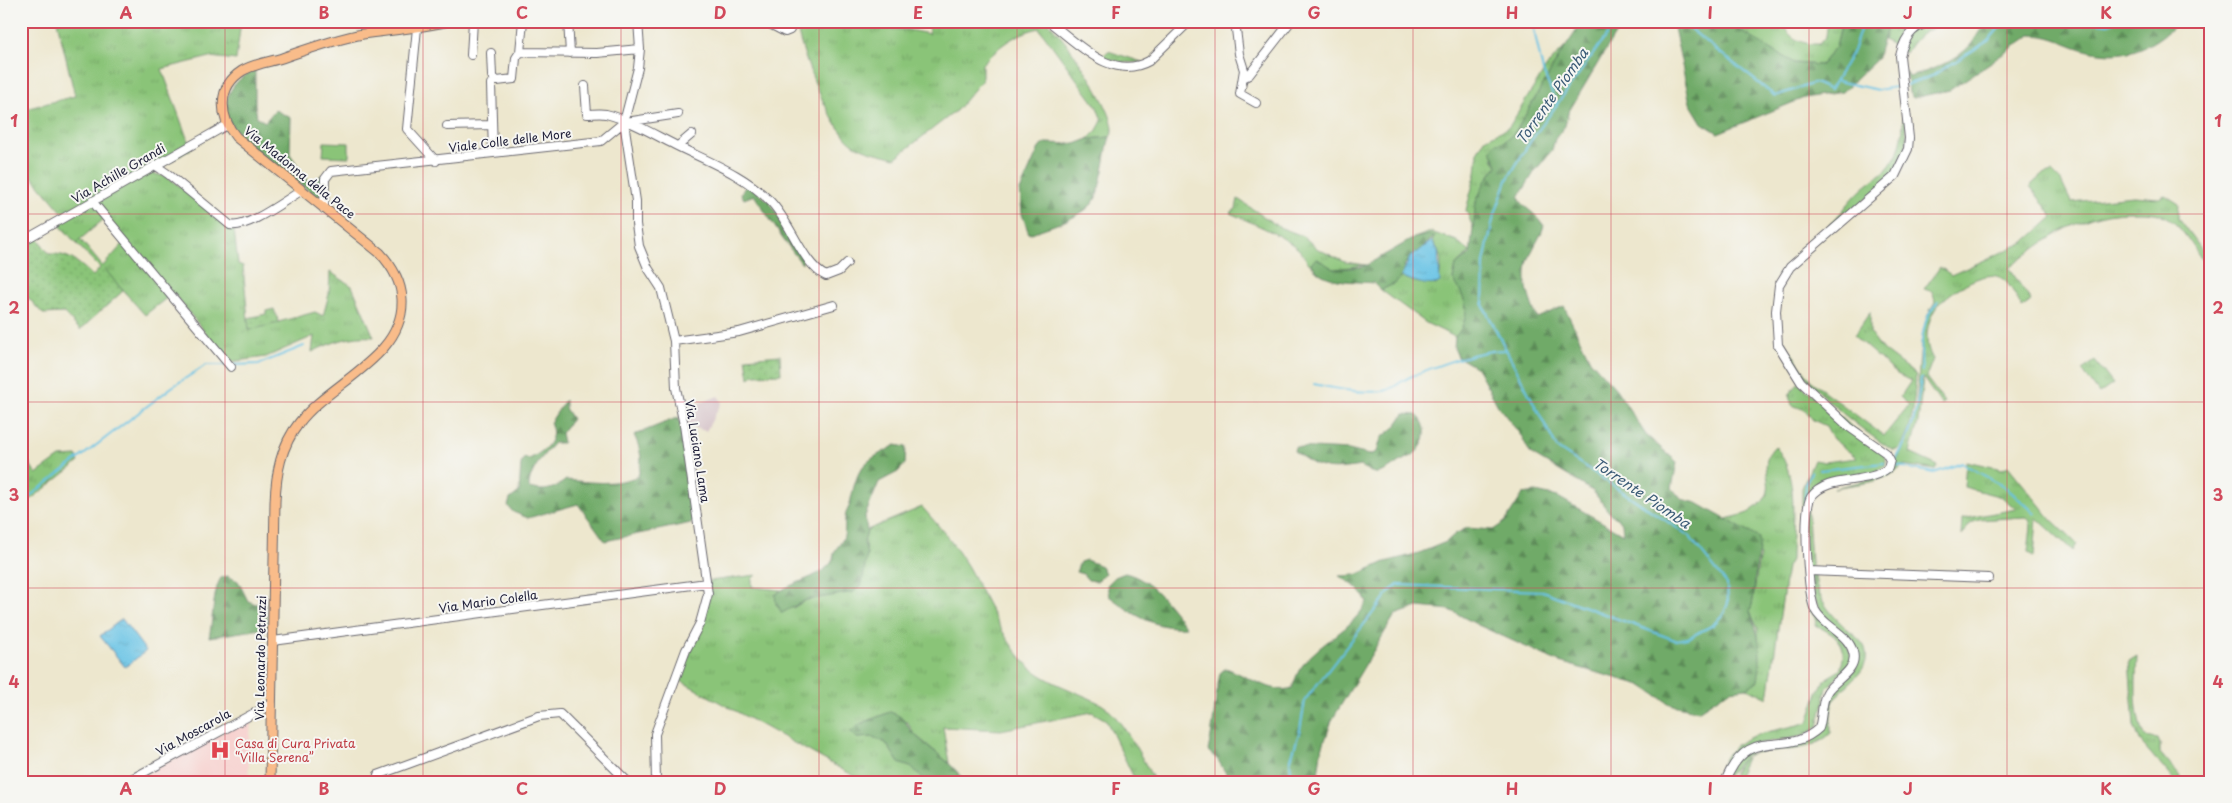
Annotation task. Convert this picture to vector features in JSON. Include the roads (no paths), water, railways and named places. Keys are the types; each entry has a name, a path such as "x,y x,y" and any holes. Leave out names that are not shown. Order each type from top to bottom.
{"main road":[{"name":"Via Madonna della Pace","path":"401,317 400,286 389,263 374,248 236,137 227,125 222,109 224,96 231,81 242,71 363,34 417,28 450,21"},
{"name":"Via Leonardo Petruzzi","path":"270,782 276,487 279,465 289,439 299,422 381,350 393,335 401,317"}],"street":[{"path":"471,55 473,21"},
{"path":"491,53 492,76 497,81 514,79 516,58 520,52 522,21"},
{"path":"522,32 528,21"},
{"path":"568,21 570,53"},
{"path":"624,122 640,49 638,21"},
{"path":"764,21 785,32 790,30 792,21"},
{"path":"1048,21 1095,57 1108,64 1126,68 1141,66 1149,61 1190,21"},
{"path":"1235,21 1243,78 1240,94 1256,103"},
{"path":"1243,78 1249,75 1291,21"},
{"path":"1725,782 1734,762 1743,752 1756,746 1804,738 1819,728 1828,689 1847,672 1853,663 1854,652 1848,642 1824,621 1816,611 1810,595 1806,513 1810,498 1820,488 1881,474 1888,468 1890,460 1886,453 1849,427 1802,382 1783,354 1776,333 1779,285 1790,267 1895,176 1908,149 1906,94 1900,56 1909,34 1919,25 1938,21"},
{"path":"417,28 407,129 436,161"},
{"path":"520,52 570,53 640,49"},
{"path":"490,84 493,153"},
{"path":"585,86 587,114 605,114 737,174 770,201 797,239 808,262 818,272 826,276 839,271 847,263"},
{"path":"624,122 678,114"},
{"name":"Viale Colle delle More","path":"324,209 324,179 331,171 436,161 601,141 624,122"},
{"name":"Via Luciano Lama","path":"624,122 636,201 636,224 639,246 648,268 660,288 674,340 676,388 708,594 700,623 686,650 655,734 653,781"},
{"name":"Via Achille Grandi","path":"21,242 227,125"},
{"path":"447,126 492,125"},
{"path":"678,146 692,134"},
{"path":"155,165 230,225 235,226 256,218 301,191"},
{"path":"92,201 231,367"},
{"path":"674,340 739,332 834,305"},
{"path":"1808,571 1989,578"},
{"name":"Via Mario Colella","path":"273,641 707,584"},
{"name":"Via Moscarola","path":"126,782 272,704"},
{"path":"379,778 538,716 560,714 628,782"}],"water":[{"path":"1432,241 1438,250 1440,282 1431,285 1401,277 1410,257"},
{"path":"122,619 146,651 125,667 100,636"}],"waterway":[{"path":"1532,21 1543,71 1557,105"},
{"name":"Torrente Piomba","path":"1292,782 1290,762 1300,730 1305,700 1390,591 1398,585 1542,591 1675,640 1688,638 1713,625 1724,613 1728,603 1727,584 1689,536 1557,448 1483,305 1484,262 1493,220 1507,180 1530,142 1617,21"},
{"name":"Torrente Piomba","path":"1680,21 1775,96 1815,83 1830,90 1853,51 1863,21"},
{"path":"1906,85 1932,76 1988,41 2005,21"},
{"path":"2081,21 2108,24 2115,21"},
{"path":"1837,81 1878,90 1901,86"},
{"path":"1922,371 1921,353 1925,325 1928,316 1938,302"},
{"path":"234,365 259,364 304,346"},
{"path":"1314,384 1357,391 1383,391 1410,377 1444,364 1482,353 1505,350"},
{"path":"21,503 172,387 206,365 225,365"},
{"path":"1893,465 1913,423 1921,378"},
{"path":"1820,470 1884,463"},
{"path":"1893,465 1934,473 1962,463 2005,487 2035,513"},
{"path":"1805,501 1806,483 1811,472"}],"place":[{"name":"Casa di Cura Privata “Villa Serena”","path":"220,750"}]}
